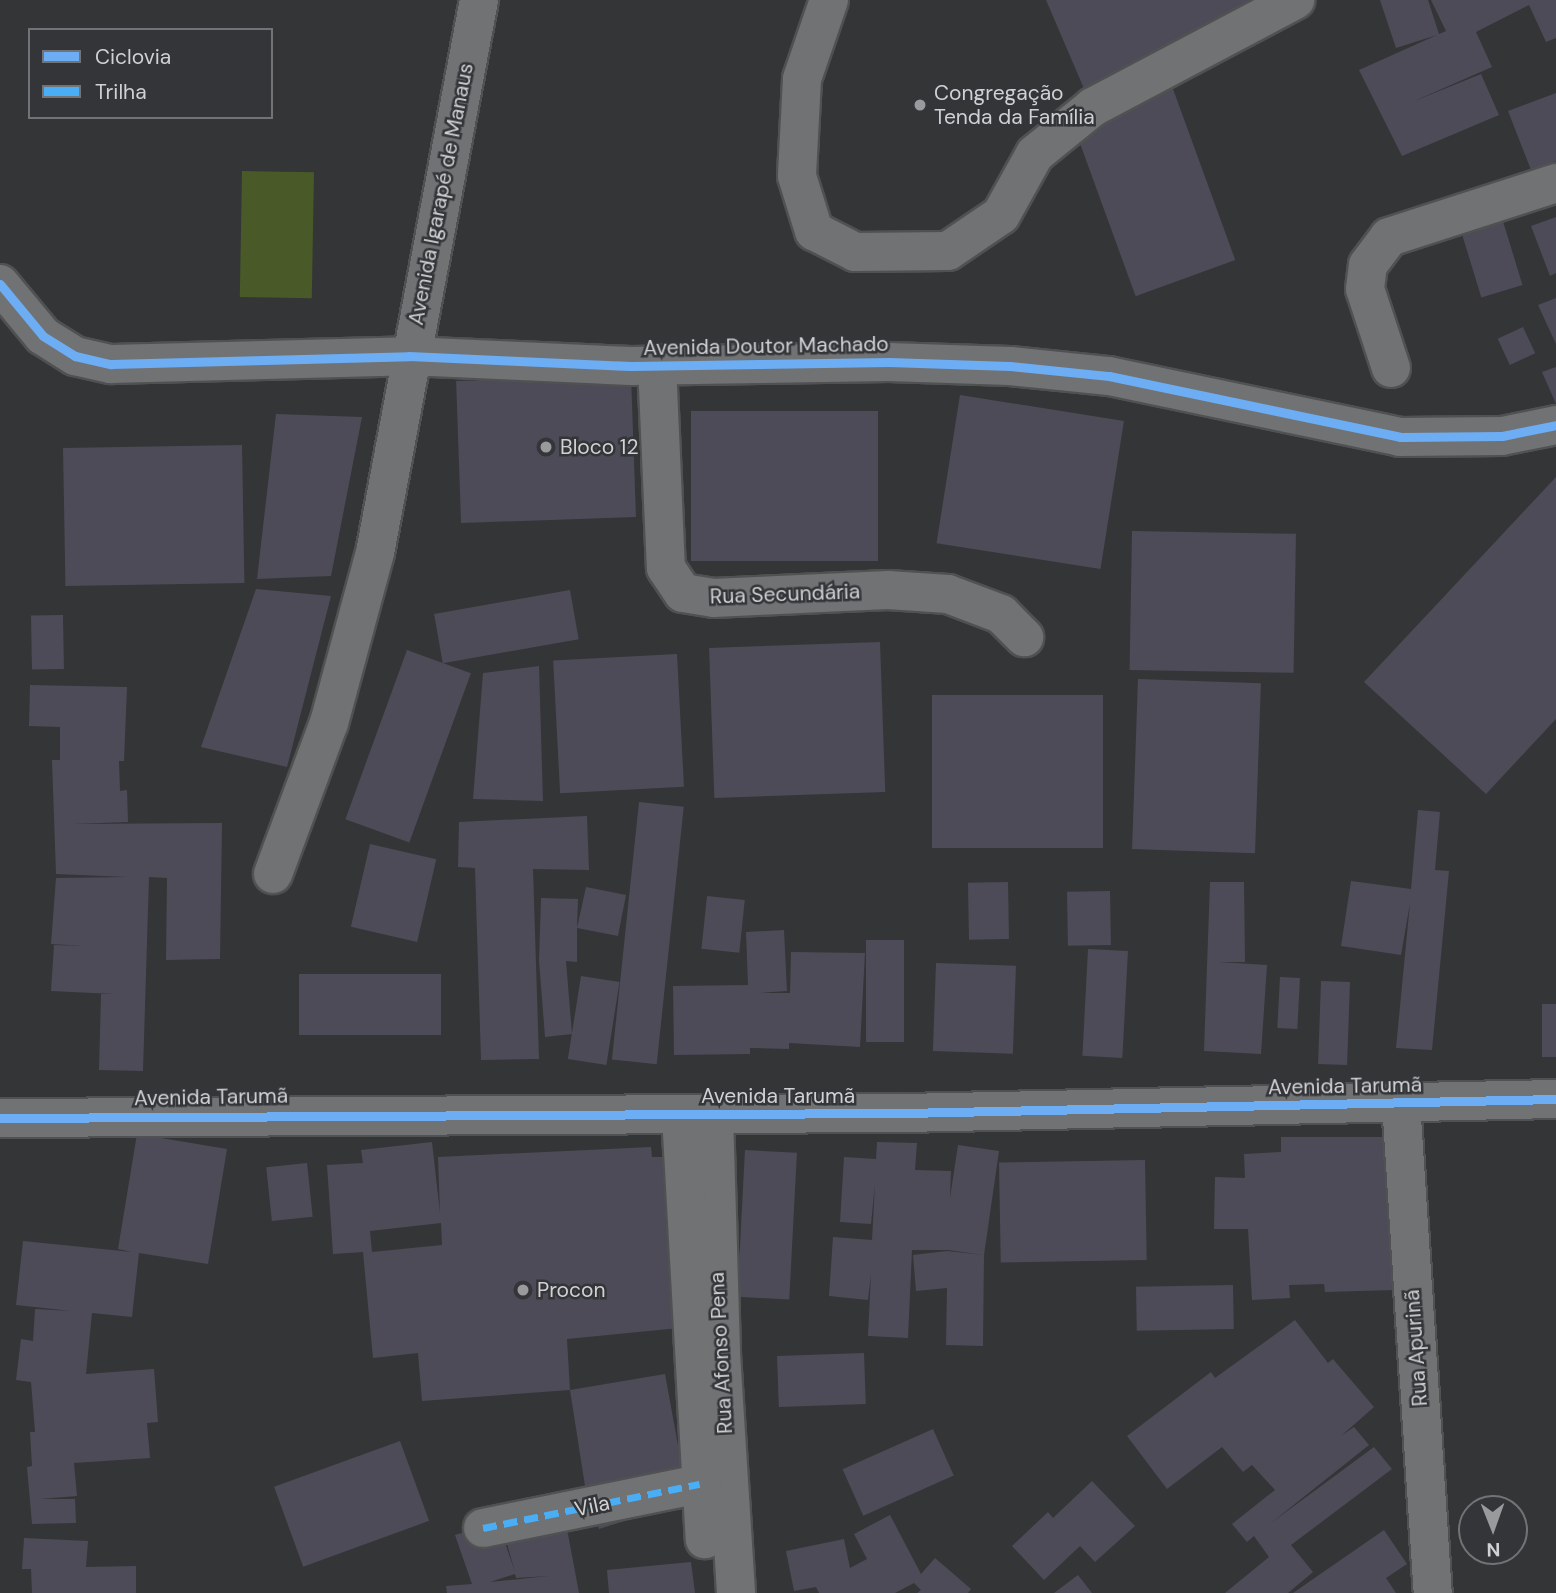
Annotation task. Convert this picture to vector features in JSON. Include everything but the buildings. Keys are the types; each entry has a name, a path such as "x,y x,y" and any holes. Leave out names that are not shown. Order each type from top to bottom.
{"street":[{"name":"Avenida Igarapé de Manaus","path":"273,874 329,723 375,553 409,356 479,0"},
{"path":"829,0 803,79 797,176 814,230 855,252 948,251 1001,215 1035,154 1093,107 1295,0"},
{"path":"1391,368 1365,289 1368,265 1389,237 1556,183"},
{"name":"Avenida Doutor Machado","path":"0,284 43,336 75,356 111,364 409,356 657,365 890,362 1010,366 1109,376 1400,436 1502,436 1556,425"},
{"name":"Rua Secundária","path":"657,365 666,568 683,593 713,598 888,590 948,594 1002,614 1024,637"},
{"name":"Avenida Tarumã","path":"0,1118 295,1113 697,1114 1556,1099"},
{"name":"Rua Apurinã","path":"1401,1102 1433,1593"},
{"name":"Rua Afonso Pena","path":"697,1114 700,1484 711,1593"},
{"name":"Rua Afonso Pena","path":"697,1114 721,1354 736,1593"},
{"name":"Vila","path":"483,1528 700,1484"}],"green space":[{"path":"242,171 314,172 312,298 240,297"}],"marked path":[{"path":"483,1528 700,1484"}],"cycle path":[{"path":"0,284 43,336 75,356 111,364 409,356 631,366 889,362 1010,366 1109,376 1400,437 1502,436 1556,425"},
{"path":"0,1118 904,1113 1556,1099"}],"place":[{"name":"Congregação Tenda da Família","path":"920,105"},
{"name":"Bloco 12","path":"546,447"},
{"name":"Procon","path":"523,1290"}]}
